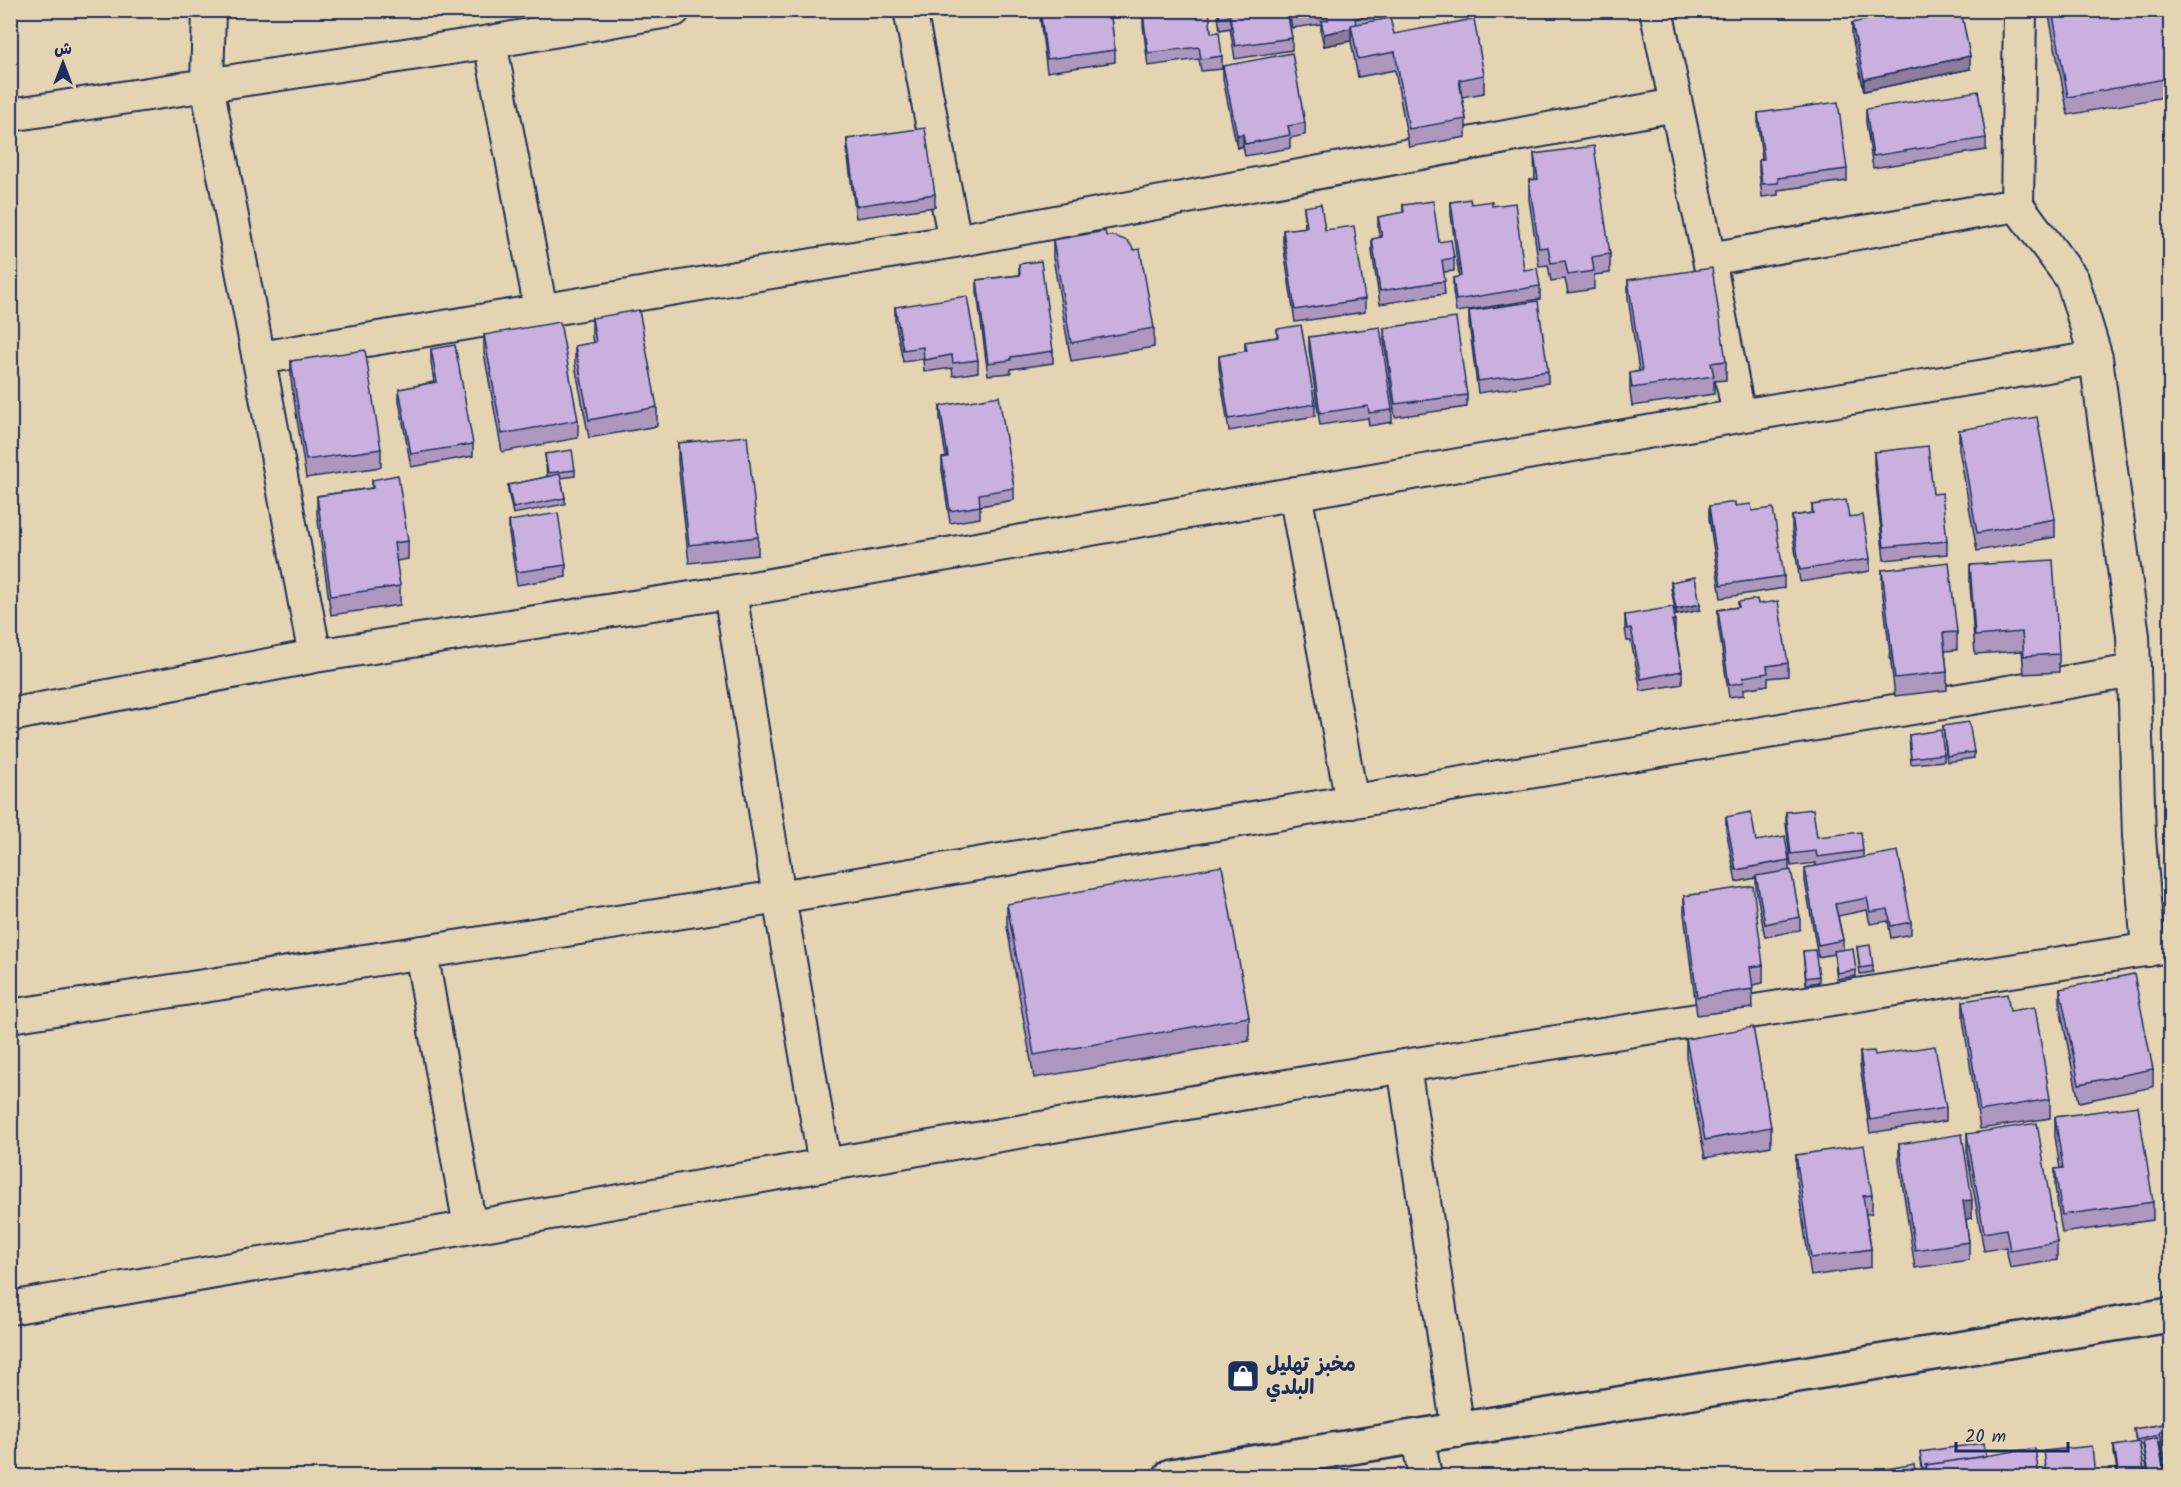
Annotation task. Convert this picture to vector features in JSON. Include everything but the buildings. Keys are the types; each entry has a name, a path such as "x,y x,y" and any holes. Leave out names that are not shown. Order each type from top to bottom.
{"street":[{"path":"209,10 207,86 315,656"},
{"path":"10,115 490,42 675,10"},
{"path":"910,10 954,241"},
{"path":"1656,10 1709,259 1739,416"},
{"path":"10,1308 1404,1066 2159,948 2139,837 2133,636 2096,358 2072,279 2018,205 2020,10"},
{"path":"490,42 541,311"},
{"path":"260,358 954,241 1675,105"},
{"path":"1709,259 2018,205"},
{"path":"11,712 315,656 730,592 1739,416 2096,358"},
{"path":"1295,493 1352,802"},
{"path":"730,592 825,1165"},
{"path":"10,1016 779,897 2134,671"},
{"path":"421,952 470,1227"},
{"path":"1404,1066 1458,1431"},
{"path":"1172,1476 2170,1315"},
{"path":"1418,1438 1425,1476"}],"place":[{"name":"مخبز تهليل البلدي","path":"1243,1376"}]}
